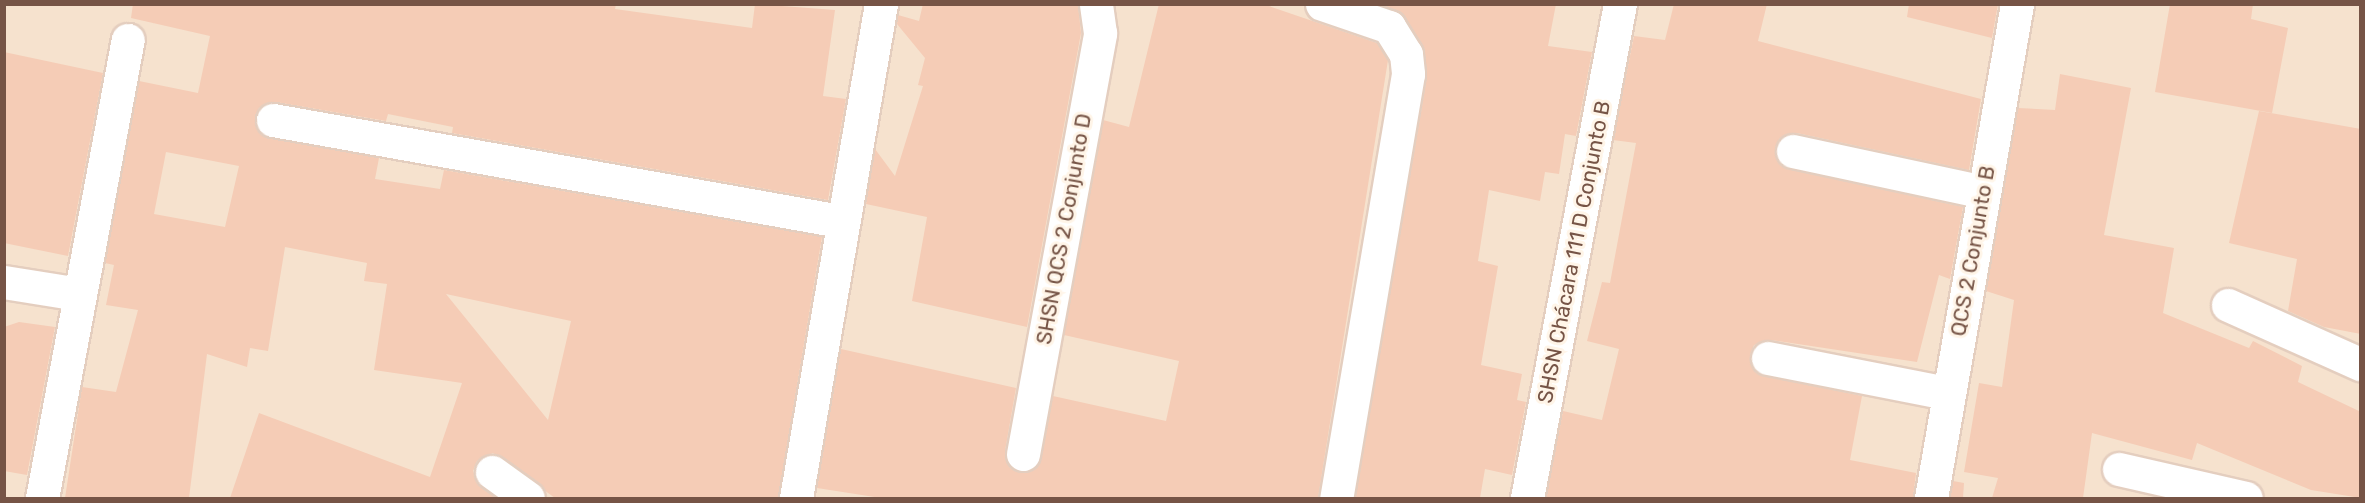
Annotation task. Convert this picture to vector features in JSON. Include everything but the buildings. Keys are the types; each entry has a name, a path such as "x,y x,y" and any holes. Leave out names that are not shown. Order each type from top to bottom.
{"street":[{"path":"796,498 840,221 881,4"},
{"name":"SHSN QCS 2 Conjunto D","path":"1023,454 1100,33 1096,4"},
{"path":"1323,4 1389,27 1406,54 1408,74 1336,498"},
{"name":"SHSN Chácara 111 D Conjunto B","path":"1527,498 1620,4"},
{"name":"QCS 2 Conjunto B","path":"1931,498 1946,393 2017,4"},
{"path":"42,498 128,40"},
{"path":"273,120 840,221"},
{"path":"1793,151 1984,192"},
{"path":"4,282 79,294"},
{"path":"2228,305 2361,364"},
{"path":"1768,358 1946,393"},
{"path":"2119,469 2246,498"},
{"path":"492,472 528,498"}],"shaded area":[{"path":"5,5 2360,5 2360,498 5,498"}]}
